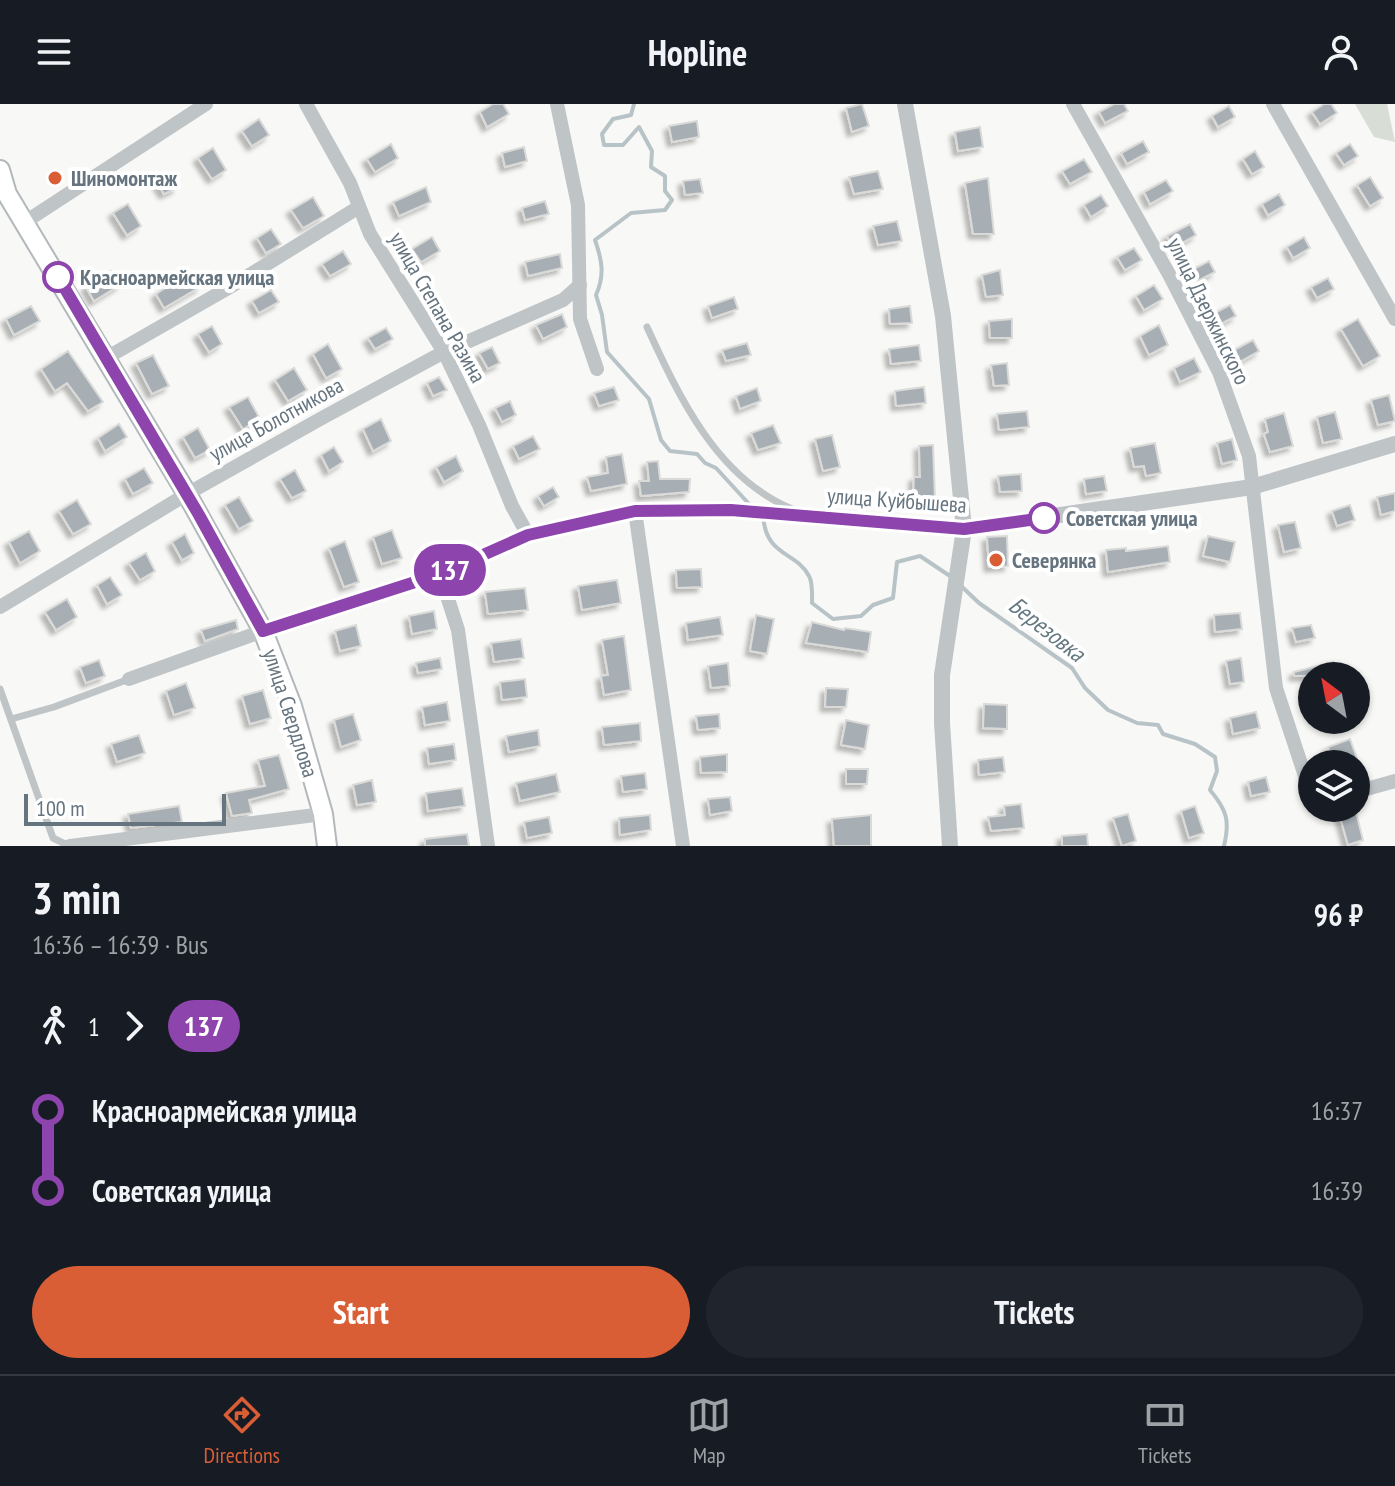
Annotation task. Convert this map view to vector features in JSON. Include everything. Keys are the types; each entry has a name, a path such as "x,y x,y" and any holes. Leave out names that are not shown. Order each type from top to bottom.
{"main road":[{"name":"улица Свердлова","path":"0,170 4,196 25,222 187,494 263,631 292,706 323,814 327,846"}],"street":[{"path":"25,222 206,104"},
{"name":"улица Степана Разина","path":"306,104 337,159 370,234 444,352 479,425 512,506 528,535"},
{"path":"557,104 578,205 580,319 597,369"},
{"path":"905,104 943,316 964,529 942,675 950,846"},
{"name":"улица Дзержинского","path":"1073,104 1170,276 1219,372 1249,456 1276,688 1298,755"},
{"path":"1273,104 1395,319"},
{"path":"106,358 265,267 359,207"},
{"name":"улица Болотникова","path":"0,607 187,494 444,352 563,300 580,285"},
{"name":"улица Куйбышева","path":"263,631 440,574 528,535 635,511 731,510 964,529 1252,487 1395,444"},
{"path":"635,511 683,846"},
{"path":"440,574 458,630 488,846"},
{"path":"129,679 263,631"},
{"path":"1370,788 1395,781"},
{"path":"70,846 323,814"}],"lane":[{"path":"647,327 670,376 704,435 747,482 770,500 809,516"},
{"path":"11,719 54,707 129,679"},
{"path":"0,689 53,838 70,846"}],"shaded area":[{"path":"1355,104 1387,104 1395,142 1374,137"}],"building":[{"path":"493,104 503,104 509,114 487,127 480,112"},
{"path":"862,104 869,126 852,132 846,108"},
{"path":"1114,104 1124,104 1128,111 1105,123 1099,112"},
{"path":"1324,104 1331,104 1337,113 1320,124 1312,112"},
{"path":"1229,106 1235,117 1218,127 1212,116"},
{"path":"259,119 269,135 252,146 242,131"},
{"path":"697,121 699,137 672,142 669,126"},
{"path":"980,127 983,147 958,151 955,132"},
{"path":"1143,141 1149,152 1127,164 1121,153"},
{"path":"391,144 398,158 375,172 367,159"},
{"path":"1350,144 1358,156 1344,165 1336,153"},
{"path":"524,147 527,161 505,167 502,153"},
{"path":"213,148 226,170 212,179 198,158"},
{"path":"1255,151 1264,167 1252,174 1243,159"},
{"path":"1084,159 1092,172 1070,184 1062,171"},
{"path":"878,171 883,189 854,194 849,177"},
{"path":"168,174 177,188 164,194 156,181"},
{"path":"1370,177 1383,198 1370,206 1357,185"},
{"path":"988,178 994,234 973,234 965,183"},
{"path":"700,179 703,193 685,195 683,181"},
{"path":"1166,180 1173,191 1150,204 1144,192"},
{"path":"426,187 431,202 399,216 393,202"},
{"path":"1279,194 1285,205 1268,215 1262,204"},
{"path":"1101,195 1108,206 1091,217 1084,205"},
{"path":"313,197 324,216 303,228 291,210"},
{"path":"545,201 549,214 525,220 522,208"},
{"path":"128,204 141,226 127,235 113,213"},
{"path":"897,221 902,241 878,245 873,226"},
{"path":"1190,224 1196,235 1173,248 1167,236"},
{"path":"271,229 281,244 266,253 257,238"},
{"path":"432,237 440,251 421,262 412,249"},
{"path":"1304,237 1310,248 1293,258 1287,247"},
{"path":"1134,248 1142,260 1125,270 1117,257"},
{"path":"343,251 351,264 330,276 322,264"},
{"path":"560,254 562,268 528,276 525,262"},
{"path":"1209,261 1215,272 1192,284 1186,273"},
{"path":"1000,270 1003,295 986,297 982,275"},
{"path":"111,271 120,285 94,301 86,287"},
{"path":"190,272 200,287 164,308 156,294"},
{"path":"1328,278 1334,289 1317,298 1311,287"},
{"path":"1154,285 1163,299 1144,310 1136,296"},
{"path":"271,290 279,302 259,313 252,301"},
{"path":"734,297 738,309 712,318 708,306"},
{"path":"1230,305 1236,316 1213,328 1207,317"},
{"path":"31,306 40,321 14,335 6,319"},
{"path":"910,306 912,323 890,324 889,309"},
{"path":"562,314 567,327 543,339 536,325"},
{"path":"1012,319 1012,338 990,338 989,321"},
{"path":"1358,319 1380,356 1363,366 1341,329"},
{"path":"1159,325 1168,345 1149,355 1140,336"},
{"path":"212,326 222,344 209,352 198,334"},
{"path":"386,328 393,339 375,349 368,338"},
{"path":"1253,340 1259,351 1236,364 1230,352"},
{"path":"747,343 751,355 726,361 722,350"},
{"path":"328,344 342,369 326,378 313,354"},
{"path":"919,345 921,361 891,364 889,349"},
{"path":"492,347 500,363 488,369 479,353"},
{"path":"68,351 103,402 88,411 67,383 55,391 41,369"},
{"path":"153,355 169,386 152,394 136,363"},
{"path":"1194,358 1201,372 1180,382 1174,368"},
{"path":"1007,363 1009,385 994,386 991,365"},
{"path":"294,368 307,390 288,401 275,380"},
{"path":"439,377 447,390 433,396 427,383"},
{"path":"614,387 619,400 599,406 594,393"},
{"path":"924,387 926,403 896,406 895,391"},
{"path":"757,388 761,401 740,409 736,396"},
{"path":"1389,395 1395,421 1378,425 1371,400"},
{"path":"248,397 260,419 243,429 229,407"},
{"path":"510,401 516,415 502,422 495,408"},
{"path":"1027,411 1029,427 999,430 997,414"},
{"path":"1335,412 1342,439 1323,443 1317,417"},
{"path":"1284,413 1293,446 1270,452 1264,434 1268,432 1265,419"},
{"path":"381,419 391,441 373,451 363,429"},
{"path":"119,424 127,437 105,451 98,438"},
{"path":"773,425 781,443 758,450 751,433"},
{"path":"198,428 210,450 195,458 183,437"},
{"path":"832,435 840,467 823,471 815,439"},
{"path":"533,436 540,449 519,459 513,446"},
{"path":"1232,439 1237,460 1222,464 1217,443"},
{"path":"1155,443 1161,473 1146,476 1144,466 1134,467 1130,448"},
{"path":"933,445 935,500 913,499 914,477 920,477 919,446"},
{"path":"334,447 343,462 329,471 321,455"},
{"path":"622,454 627,484 591,491 587,477 608,473 606,457"},
{"path":"456,456 463,471 444,482 436,467"},
{"path":"658,461 660,479 690,479 689,492 641,496 639,481 649,481 647,462"},
{"path":"144,468 153,483 133,494 125,479"},
{"path":"295,470 306,491 292,498 280,479"},
{"path":"1021,474 1022,491 1000,492 998,476"},
{"path":"1104,476 1107,491 1086,494 1084,479"},
{"path":"553,487 559,497 544,506 538,496"},
{"path":"1395,493 1395,511 1381,515 1377,497"},
{"path":"239,497 253,521 239,529 225,505"},
{"path":"77,500 91,524 73,534 59,511"},
{"path":"1350,505 1355,520 1337,526 1332,511"},
{"path":"1295,522 1301,548 1284,552 1278,525"},
{"path":"392,530 402,558 382,564 373,537"},
{"path":"29,531 40,551 20,563 9,542"},
{"path":"185,534 194,553 182,560 172,542"},
{"path":"1007,536 1008,566 989,567 987,537"},
{"path":"1208,536 1235,542 1230,562 1203,556"},
{"path":"345,541 359,582 344,587 329,548"},
{"path":"1168,546 1170,562 1108,572 1106,550"},
{"path":"146,553 155,571 140,580 129,563"},
{"path":"701,569 702,587 677,588 676,570"},
{"path":"110,577 122,595 107,604 97,585"},
{"path":"617,580 621,603 582,610 578,586"},
{"path":"525,588 528,610 488,614 485,592"},
{"path":"67,599 77,617 56,630 45,612"},
{"path":"434,611 437,629 412,634 409,616"},
{"path":"1240,613 1242,629 1215,632 1214,615"},
{"path":"756,615 774,619 767,654 750,651"},
{"path":"720,617 723,635 688,640 686,623"},
{"path":"236,620 238,629 205,641 201,630"},
{"path":"812,622 844,630 871,632 868,652 806,643"},
{"path":"356,625 361,646 340,651 335,631"},
{"path":"1311,625 1315,638 1296,642 1292,628"},
{"path":"624,636 631,690 604,695 601,676 608,675 602,640"},
{"path":"521,639 524,658 494,662 491,643"},
{"path":"440,658 442,669 418,673 416,663"},
{"path":"1241,658 1244,682 1230,684 1226,661"},
{"path":"99,660 105,676 86,683 80,667"},
{"path":"728,663 730,686 711,688 708,666"},
{"path":"525,679 527,697 502,700 500,682"},
{"path":"186,683 195,708 174,715 166,691"},
{"path":"826,688 848,689 846,707 825,707"},
{"path":"263,690 271,718 250,724 242,696"},
{"path":"447,702 450,721 425,725 422,707"},
{"path":"984,704 1007,705 1007,729 983,728"},
{"path":"1256,712 1260,728 1233,734 1230,718"},
{"path":"353,714 361,740 341,747 334,720"},
{"path":"719,714 720,728 698,730 696,716"},
{"path":"846,720 869,725 865,749 841,745"},
{"path":"640,723 641,741 604,745 602,727"},
{"path":"538,730 540,746 509,752 506,736"},
{"path":"139,735 145,753 117,762 111,744"},
{"path":"1350,739 1354,750 1329,750 1328,747"},
{"path":"454,744 456,760 429,764 427,748"},
{"path":"727,754 727,772 701,773 700,757"},
{"path":"279,755 289,789 249,800 252,813 232,816 226,793 265,786 258,760"},
{"path":"1003,757 1005,772 979,775 978,760"},
{"path":"846,769 868,769 867,784 846,784"},
{"path":"645,773 647,789 623,792 621,776"},
{"path":"556,774 560,792 520,801 516,783"},
{"path":"1266,777 1270,792 1251,796 1248,782"},
{"path":"372,780 376,802 357,805 353,785"},
{"path":"462,788 465,806 428,811 426,793"},
{"path":"730,797 732,811 710,815 708,799"},
{"path":"1021,804 1024,828 991,831 988,817 1005,815 1004,806"},
{"path":"179,806 182,822 131,828 128,814"},
{"path":"1195,806 1204,833 1189,838 1181,811"},
{"path":"1128,814 1136,841 1122,846 1113,818"},
{"path":"650,815 651,830 620,835 619,818"},
{"path":"871,815 871,846 834,846 832,819"},
{"path":"549,817 552,833 527,838 524,822"},
{"path":"1341,822 1358,822 1363,840 1348,845"},
{"path":"467,834 469,846 425,846 425,839"},
{"path":"1087,834 1088,846 1062,846 1062,836"}],"waterway":[{"name":"Березовка","path":"634,104 631,115 613,119 602,134 604,145 623,145 639,127 652,151 651,167 665,176 665,191 672,200 665,210 631,213 595,240 602,268 596,295 607,352 649,399 661,440 670,451 697,454 705,463 716,468 750,505"},
{"name":"Березовка","path":"763,516 765,529 775,546 797,562 809,576 812,603 833,619 861,616 873,605 893,598 897,562 920,556 953,578"},
{"name":"Березовка","path":"959,584 979,603 1072,668 1085,688 1108,710 1137,723 1158,725 1163,734 1195,744 1215,757 1217,771 1210,790 1226,816 1224,846"}],"bus line":[{"name":"137","path":"58,277 224,557 263,631 440,574 528,535 635,511 731,510 964,529 1044,518"}],"place":[{"name":"Шиномонтаж","path":"55,178"},
{"name":"Красноармейская улица","path":"58,277"},
{"name":"Советская улица","path":"1044,518"},
{"name":"Северянка","path":"996,560"}]}
